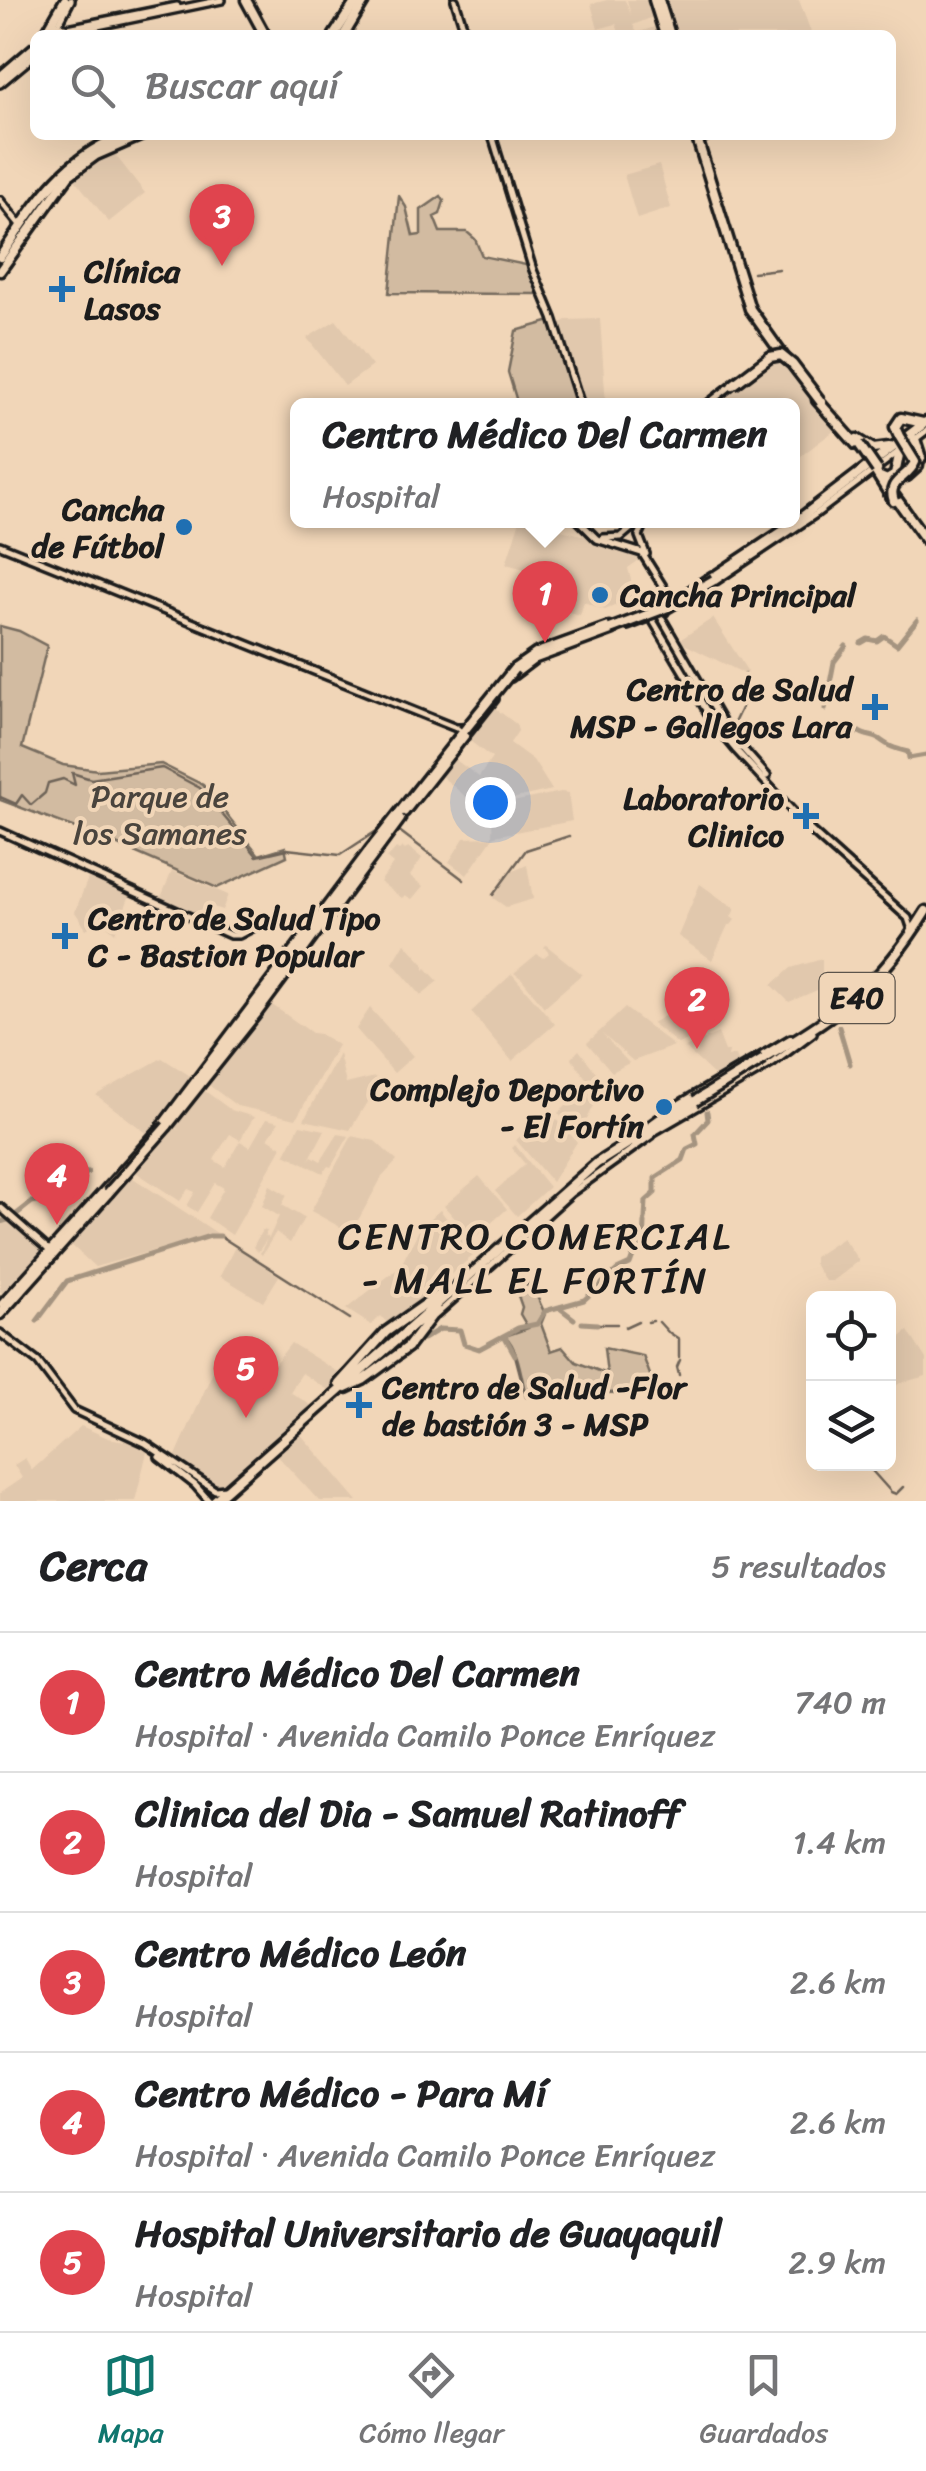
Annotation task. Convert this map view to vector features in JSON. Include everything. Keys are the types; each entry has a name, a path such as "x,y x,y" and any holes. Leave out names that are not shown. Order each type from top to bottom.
{"main road":[{"path":"52,29 67,0"},
{"path":"52,29 207,0"},
{"path":"79,30 222,0"},
{"path":"248,0 263,30"},
{"path":"341,30 360,0"},
{"path":"453,0 463,30"},
{"path":"657,0 666,30"},
{"path":"3,75 30,53"},
{"path":"24,232 58,181 90,154 123,140"},
{"path":"0,260 58,187 83,164 123,140"},
{"path":"0,274 66,168 91,149 123,140"},
{"path":"494,140 579,398"},
{"path":"699,140 750,310 849,435 904,515"},
{"path":"700,140 754,310 779,348 858,444 926,542"},
{"path":"83,164 90,154"},
{"path":"716,200 727,222"},
{"path":"0,202 24,232"},
{"path":"717,398 770,355 769,337"},
{"path":"718,398 779,348"},
{"path":"731,386 768,359 781,356 836,418"},
{"path":"922,462 895,426 901,418 925,425"},
{"path":"800,517 840,486 875,473 890,447 925,425"},
{"path":"800,516 925,425"},
{"path":"800,522 830,503 925,425"},
{"path":"849,435 870,448 890,447"},
{"path":"875,473 884,479 894,476 906,436"},
{"path":"906,436 922,462"},
{"path":"895,501 893,486 914,465 906,436"},
{"path":"800,523 875,473 900,450"},
{"path":"922,462 894,488 894,497 926,542"},
{"path":"895,501 889,490 894,481 908,472"},
{"path":"588,528 599,540 642,553 657,574"},
{"path":"589,528 605,539 619,538 633,528"},
{"path":"630,548 642,528"},
{"path":"718,577 784,528"},
{"path":"514,670 530,660 667,606 718,577 785,528"},
{"path":"730,568 792,528"},
{"path":"16,1293 166,1124 411,798 526,658 657,612 792,528"},
{"path":"630,548 624,540 628,532 636,530 674,603"},
{"path":"0,547 466,729"},
{"path":"0,547 406,710 453,731 454,749"},
{"path":"657,612 739,746 810,826 908,918 911,934"},
{"path":"650,615 724,737 810,830 910,916 926,913"},
{"path":"638,620 659,631"},
{"path":"495,693 531,662 597,633"},
{"path":"16,1293 49,1250 88,1215 166,1124 282,966 526,658"},
{"path":"411,798 485,706"},
{"path":"0,832 230,935 240,935 258,925 306,930 313,927"},
{"path":"0,832 230,937 240,938 259,928 302,932 304,938"},
{"name":"E40","path":"813,1031 873,984 926,913"},
{"name":"E40","path":"214,1501 328,1400 400,1345 596,1163 848,1010 897,961 926,913"},
{"path":"623,1146 731,1072 813,1031"},
{"path":"328,1400 386,1332 476,1273 576,1190 652,1135 782,1058 813,1031"},
{"path":"731,1072 730,1082 739,1084"},
{"path":"713,1100 732,1096 739,1084"},
{"path":"705,1088 714,1090 713,1100"},
{"path":"623,1146 652,1135"},
{"name":"E40","path":"214,1501 400,1345 476,1273 623,1146"},
{"path":"576,1190 590,1173"},
{"path":"0,1208 49,1250"},
{"path":"0,1312 63,1237"},
{"path":"0,1334 38,1362 74,1410 145,1443 216,1490 228,1488"},
{"path":"0,1334 36,1364 72,1412 143,1445 214,1501"},
{"path":"346,1388 364,1380 400,1345"}],"shaded area":[{"path":"625,0 631,15 627,0 649,0 653,17 633,25 636,30 618,30 616,24 598,29 591,4"},
{"path":"663,0 799,0 810,30 672,30"},
{"path":"113,152 145,193 109,222 73,177"},
{"path":"659,165 671,208 637,219 624,175"},
{"path":"600,319 606,398 584,398 561,323"},
{"path":"336,320 372,366 345,386 307,338"},
{"path":"778,358 835,430 800,457 800,398 726,398"},
{"path":"517,528 553,528 642,555 628,568 635,597 605,610 584,602 580,615 517,598 525,569 506,564"},
{"path":"713,618 748,672 745,674 678,641"},
{"path":"492,706 516,724 518,731 510,743 533,760 552,790 502,801 472,802 440,775 453,758 479,777 492,758 466,738"},
{"path":"568,793 572,821 494,836 467,875 449,862 464,838 492,837 493,806"},
{"path":"402,847 422,858 410,876 423,886 412,899 405,895 402,898 380,882 393,864 387,859"},
{"path":"527,865 533,899 506,907 493,898 511,872"},
{"path":"172,871 228,895 222,910 209,906 203,921 159,902"},
{"path":"88,878 130,895 115,933 101,920 86,929 75,912"},
{"path":"700,884 735,909 731,917 735,920 728,925 712,960 678,936"},
{"path":"405,943 424,964 424,970 438,981 421,995 393,963"},
{"path":"546,945 582,974 544,1007 514,973 537,954 543,958 549,953"},
{"path":"822,959 822,988 789,1002 772,985 791,968"},
{"path":"512,974 555,1024 512,1061 471,1012"},
{"path":"268,1002 312,1033 338,1045 296,1119 237,1106 206,1083"},
{"path":"688,1003 702,1034 678,1044 652,1023"},
{"path":"370,1008 413,1056 394,1073 356,1029"},
{"path":"625,1008 674,1046 633,1061 602,1034 629,1063 612,1072 587,1043"},
{"path":"718,1033 725,1051 729,1051 728,1057 735,1055 740,1064 715,1076 685,1048"},
{"path":"579,1050 605,1084 578,1137 558,1113 591,1085 571,1058"},
{"path":"339,1054 346,1084 375,1077 378,1084 350,1130 304,1120"},
{"path":"162,1058 192,1077 148,1134 96,1095"},
{"path":"201,1088 231,1110 254,1117 240,1140 230,1134 217,1154 214,1160 225,1167 240,1141 250,1147 266,1119 279,1122 268,1138 282,1147 232,1235 207,1218 224,1188 215,1183 197,1212 187,1206 195,1192 188,1189 180,1201 134,1171 172,1127 179,1130 174,1126"},
{"path":"557,1119 577,1142 552,1182 516,1140 533,1126 540,1134"},
{"path":"300,1125 325,1130 309,1160 312,1156 321,1161 338,1134 349,1136 331,1167 323,1173 285,1154"},
{"path":"352,1136 375,1141 397,1161 382,1177 351,1233 311,1211"},
{"path":"515,1145 549,1187 517,1216 495,1191 525,1164 512,1148"},
{"path":"128,1176 217,1233 95,1267 68,1242"},
{"path":"479,1176 507,1209 473,1239 444,1206"},
{"path":"270,1185 287,1195 282,1205 304,1218 290,1243 276,1232 262,1255 267,1239 258,1252 253,1247 262,1230 267,1231 265,1235 269,1238 279,1216 262,1206"},
{"path":"440,1210 475,1254 390,1326 381,1316 371,1325 346,1309 400,1267 420,1228"},
{"path":"3,1214 47,1251 7,1297 0,1291"},
{"path":"843,1238 859,1261 833,1281 825,1281 814,1257"},
{"path":"235,1247 279,1276 263,1302 220,1276"},
{"path":"908,1331 926,1359 926,1376 896,1386 896,1336 898,1339"},
{"path":"291,1343 341,1374 341,1379 328,1390 302,1373 290,1392 312,1406 223,1487 211,1484 174,1460 218,1360 245,1371 240,1384 253,1391"},
{"path":"81,1426 108,1438 131,1442 147,1452 135,1501 0,1501 0,1493 22,1478 14,1465 25,1458 32,1470"},
{"path":"298,1431 358,1501 319,1501 274,1452"}],"green space":[{"path":"399,196 413,236 421,235 421,210 441,196 444,201 440,214 434,217 440,232 467,232 475,239 482,256 526,265 539,294 389,293"},
{"path":"551,321 576,398 516,398 508,372 516,331"},
{"name":"Parque de los Samanes","path":"0,626 47,646 22,748 63,765 98,770 161,764 203,785 259,855 285,847 287,856 217,888 102,838 0,800"},
{"path":"531,1283 545,1314 541,1324 551,1351 563,1347 576,1362 607,1374 604,1348 643,1356 655,1388 630,1393 525,1392 516,1354 505,1336 528,1328 520,1314 522,1307 516,1290"}],"waterway":[{"path":"753,272 779,269"},
{"path":"861,643 884,636 897,645 917,620"},
{"path":"825,709 834,662 846,646"},
{"path":"734,723 747,696 741,682 745,674"},
{"path":"729,727 768,726"},
{"path":"852,737 858,731 908,752 909,758 926,755"},
{"path":"0,797 16,804 22,795 31,805 45,793 48,783 63,779 75,785 72,773 91,779 162,768 200,788 257,856 287,849 340,855 384,826"},
{"path":"398,830 464,880"},
{"path":"493,895 526,850 569,836"},
{"path":"839,1027 850,1064"},
{"path":"645,1219 646,1201 655,1193 655,1178 683,1160 687,1149 697,1144 695,1134 708,1120 707,1112"},
{"path":"13,1217 32,1202 56,1197 88,1172"},
{"path":"0,1222 11,1219"},
{"path":"417,1338 423,1339 440,1329 460,1330 464,1344 479,1349 518,1328 537,1324 545,1311 584,1300 617,1270 630,1264 634,1253 644,1246 645,1223"},
{"path":"220,1236 350,1319"},
{"path":"37,1321 67,1281 220,1236"},
{"path":"561,1309 574,1319"},
{"path":"625,1327 638,1321"},
{"path":"648,1322 653,1321"},
{"path":"659,1322 668,1332"},
{"path":"582,1323 597,1324"},
{"path":"597,1324 617,1324"},
{"path":"670,1333 679,1339 679,1357"},
{"path":"505,1337 515,1355"},
{"path":"515,1355 526,1397"},
{"path":"679,1375 680,1360"},
{"path":"872,1471 891,1492 896,1494 903,1487"}],"place":[{"name":"Centro Médico León","path":"222,266"},
{"name":"Clínica Lasos","path":"62,289"},
{"name":"Cancha de Fútbol","path":"184,527"},
{"name":"Cancha Principal","path":"600,595"},
{"name":"Centro Médico Del Carmen","path":"545,643"},
{"name":"Centro de Salud MSP - Gallegos Lara","path":"875,707"},
{"name":"Laboratorio Clinico","path":"806,816"},
{"name":"Centro de Salud Tipo C - Bastion Popular","path":"65,936"},
{"name":"Clinica del Dia - Samuel Ratinoff","path":"697,1049"},
{"name":"Complejo Deportivo - El Fortín","path":"664,1107"},
{"name":"Centro Médico - Para Mí","path":"57,1225"},
{"name":"Centro de Salud -Flor de bastión 3 - MSP","path":"359,1405"},
{"name":"Hospital Universitario de Guayaquil","path":"246,1418"}],"district":[{"name":"CENTRO COMERCIAL - MALL EL FORTÍN","path":"535,1258"}]}
